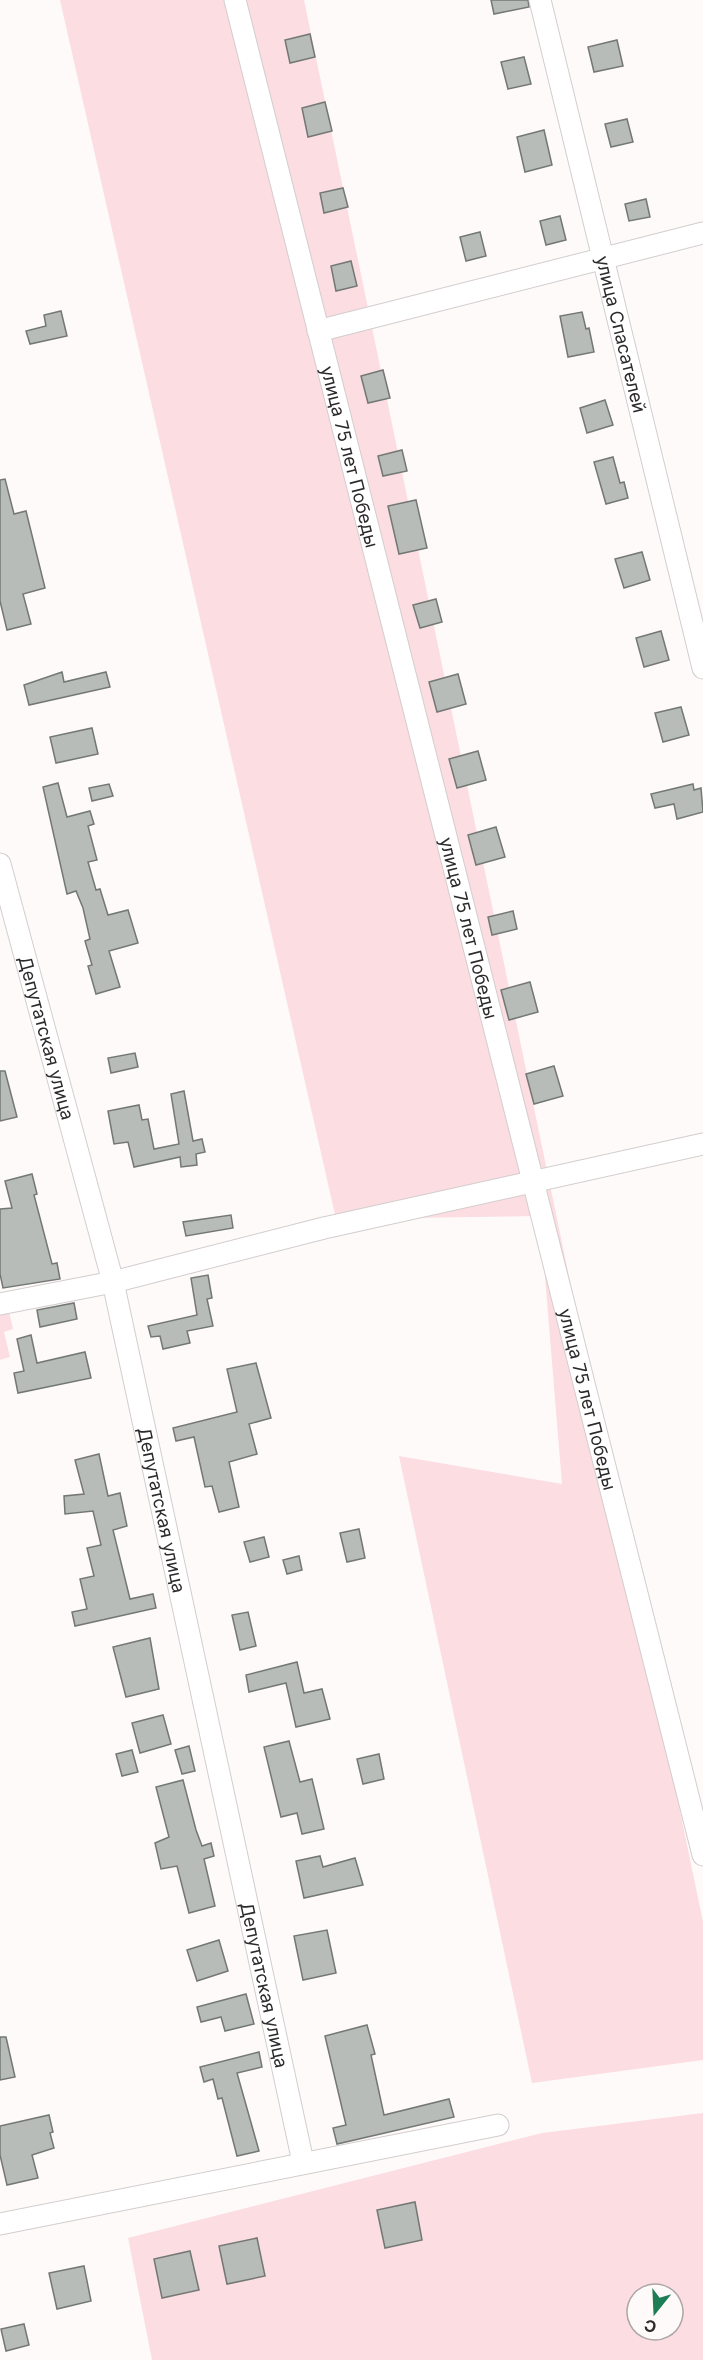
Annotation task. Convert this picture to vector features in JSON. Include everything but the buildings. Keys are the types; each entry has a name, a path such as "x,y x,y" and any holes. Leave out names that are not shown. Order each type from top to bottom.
{"street":[{"name":"улица 75 лет Победы","path":"235,0 703,1855"},
{"name":"улица Спасателей","path":"540,0 703,668"},
{"path":"318,331 703,233"},
{"name":"Депутатская улица","path":"0,864 113,1282 303,2162"},
{"path":"0,1304 113,1282 324,1228 703,1144"},
{"path":"0,2224 498,2125"}],"shaded area":[{"path":"60,0 304,0 703,1922 703,2060 532,2083 399,1456 562,1484 540,1216 336,1219"},
{"path":"9,1311 13,1329 4,1332 10,1357 0,1360 0,1313"},
{"path":"703,2113 703,2360 152,2360 128,2238 542,2133"}]}
